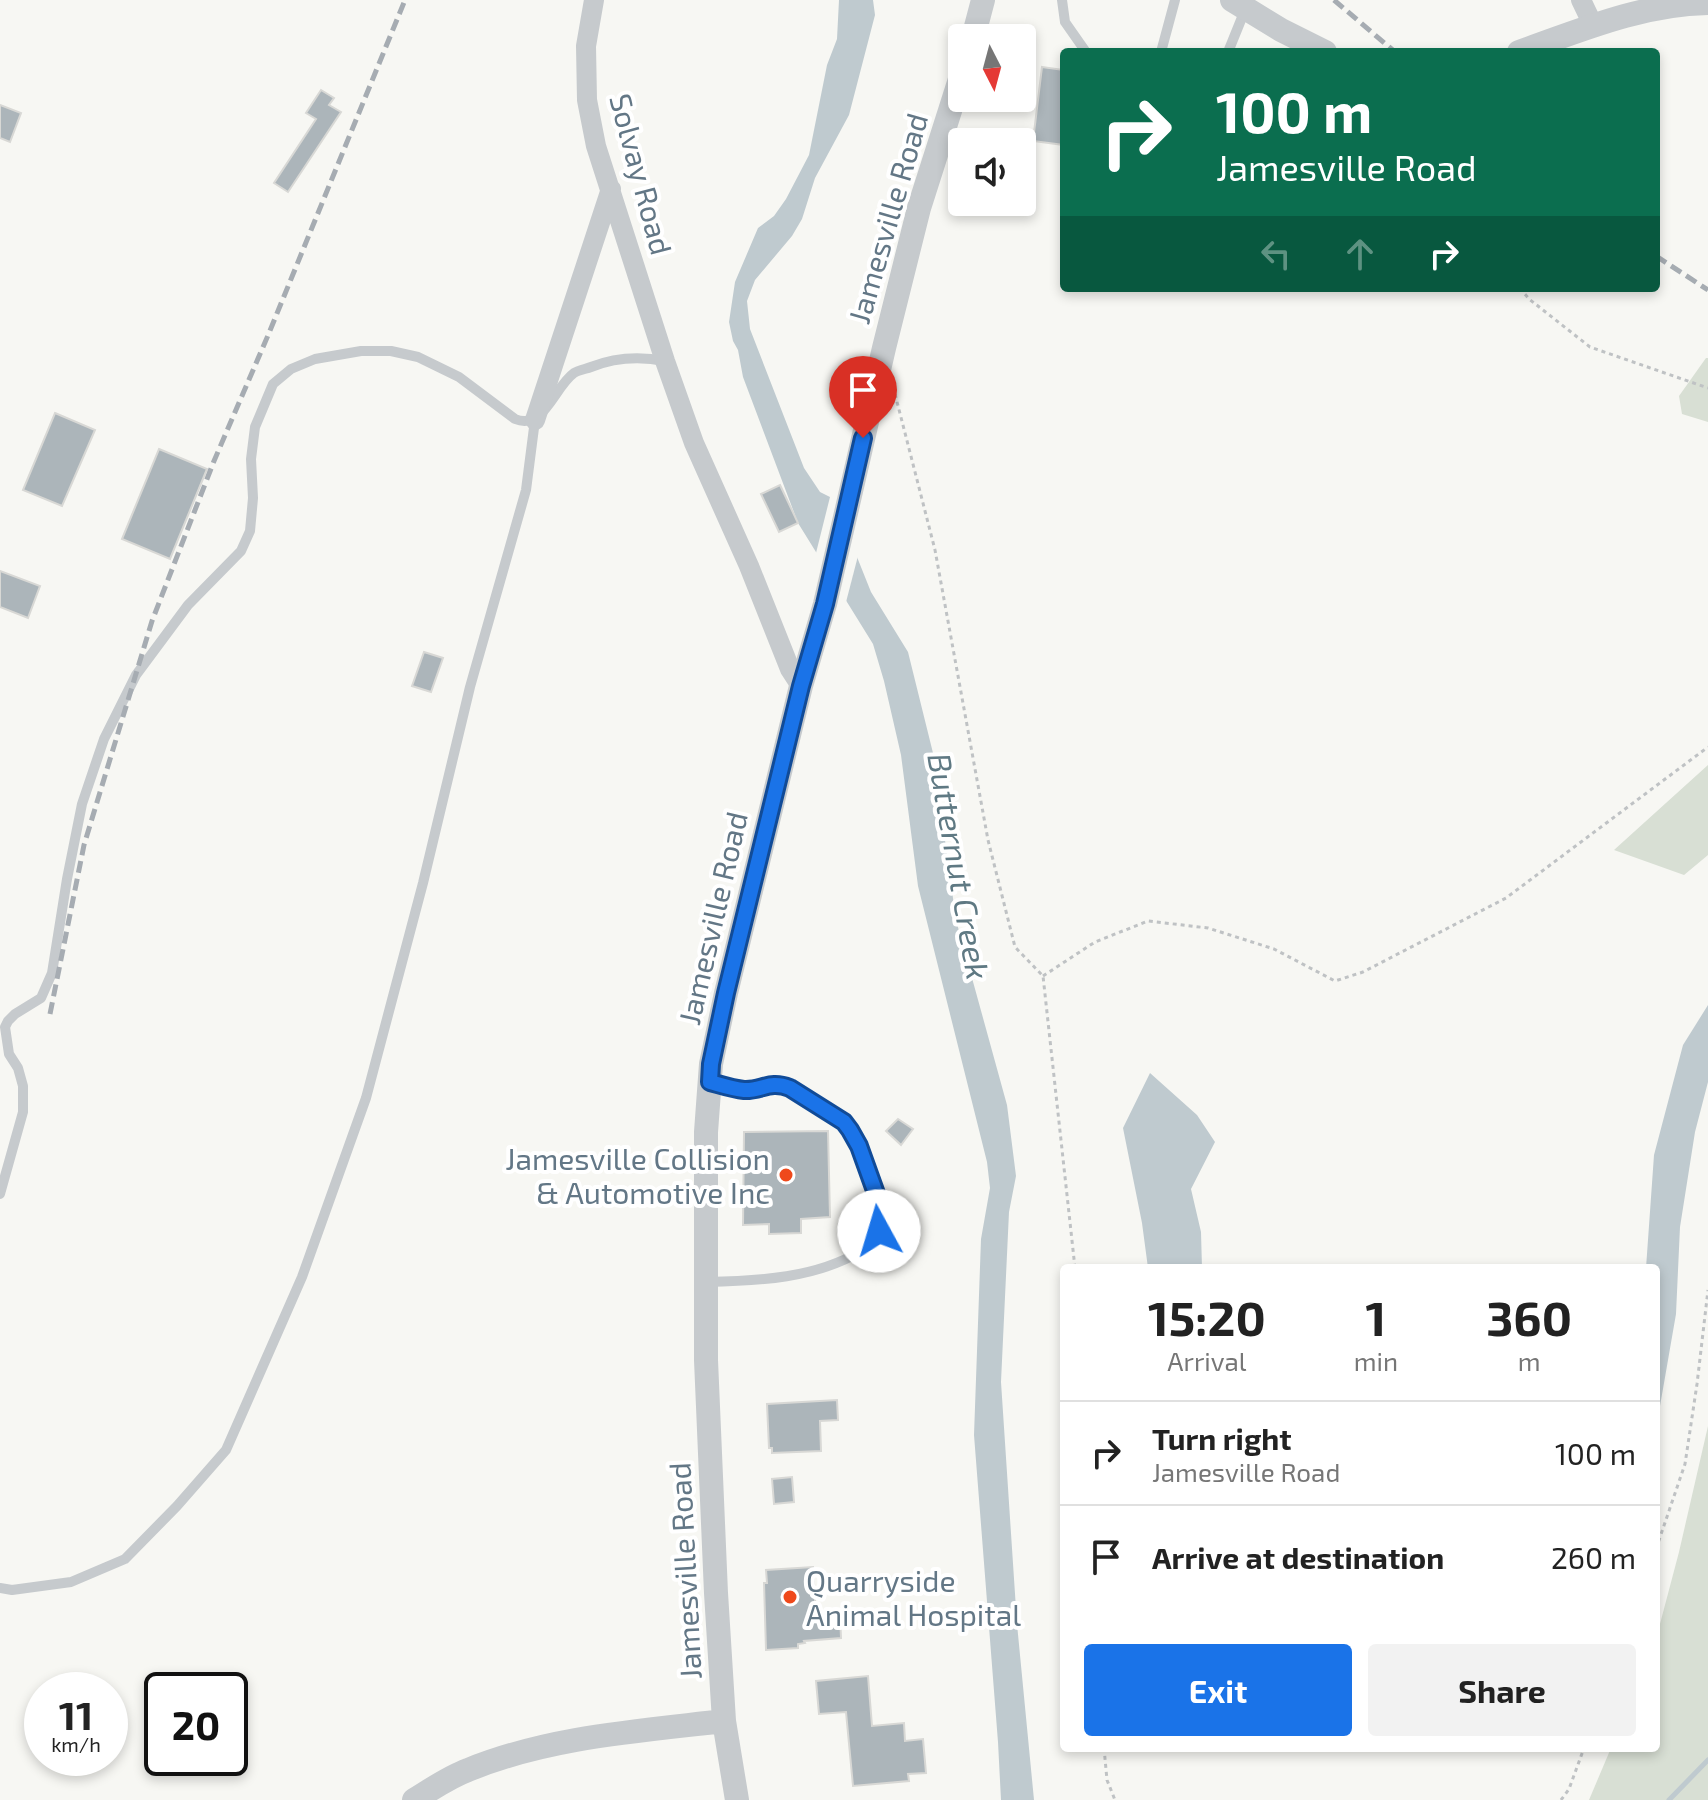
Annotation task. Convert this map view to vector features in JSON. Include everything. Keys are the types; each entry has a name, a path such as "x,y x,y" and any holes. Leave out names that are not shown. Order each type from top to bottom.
{"street":[{"name":"Solvay Road","path":"594,0 586,46 587,100 596,146 694,443 749,566 790,669 801,686"},
{"path":"977,24 983,0"},
{"path":"1581,0 1593,25"},
{"path":"1530,48 1637,12 1708,3"},
{"path":"1239,4 1317,48"},
{"name":"Jamesville Road","path":"737,1800 724,1721 706,1360 706,1132 711,1064 919,208 950,112"},
{"path":"535,420 611,189"},
{"path":"414,1800 469,1769 555,1744 724,1721"}],"lane":[{"path":"1062,0 1065,22 1083,48"},
{"path":"1162,48 1175,0"},
{"path":"1229,48 1239,4"},
{"path":"0,1194 23,1112 23,1086 18,1068 9,1054 5,1027 15,1014 41,998 52,973 82,804 104,739 136,675 188,605 241,551 250,531 253,498 251,459 255,427 273,384 291,369 315,359 361,351 391,351 418,357 459,377 523,423 535,420"},
{"path":"0,1588 12,1590 71,1582 125,1559 226,1450 302,1277 366,1098 423,883 470,687 526,490 535,420 573,374 605,361 622,358 665,361"},
{"path":"705,1282 797,1275 838,1262 872,1244 879,1231 881,1215 859,1146 844,1122 782,1085 744,1090 710,1082"}],"path":[{"path":"1523,292 1590,347 1708,388"},
{"path":"895,391 935,550 988,840 1011,932 1015,947 1043,976 1075,1264"},
{"path":"1043,976 1095,942 1148,921 1208,928 1274,949 1335,981 1363,972 1506,898 1708,747"},
{"path":"1660,1537 1685,1464 1708,1290"},
{"path":"1104,1752 1107,1780 1115,1800"},
{"path":"1561,1800 1569,1789 1583,1752"}],"shaded area":[{"path":"839,0 873,0 875,15 849,115 815,178 802,219 792,236 755,280 747,301 750,329 804,468 820,492 830,497 837,507 871,592 908,652 933,753 956,920 1007,1105 1016,1176 1009,1212 1001,1382 1017,1624 1034,1800 1001,1800 974,1435 981,1239 990,1188 987,1162 918,886 901,755 873,644 798,523 743,377 729,322 735,282 758,228 774,216 786,199 809,155 827,65 837,39"},
{"path":"1706,358 1708,422 1682,414 1679,396"},
{"path":"1708,765 1708,855 1684,875 1614,850"},
{"path":"1708,1005 1708,1082 1695,1132 1680,1227 1676,1314 1660,1406 1660,1264 1646,1264 1654,1155 1683,1045"},
{"path":"1150,1073 1197,1115 1215,1142 1191,1189 1201,1232 1202,1264 1147,1264 1123,1128"},
{"path":"1708,1426 1708,1800 1589,1800 1609,1752 1660,1752 1660,1624"}],"pier":[{"path":"831,493 840,506 859,552 845,606 815,557"}],"building":[{"path":"1042,67 1060,69 1060,144 1036,141 1035,128"},
{"path":"321,90 334,98 329,105 341,112 288,192 274,183 316,119 306,113"},
{"path":"0,105 21,113 10,142 0,138"},
{"path":"55,413 95,430 62,506 23,490"},
{"path":"159,449 207,469 170,559 122,539"},
{"path":"780,485 798,523 779,532 761,494"},
{"path":"0,571 40,586 28,618 0,607"},
{"path":"424,652 443,658 431,692 412,686"},
{"path":"898,1119 913,1129 901,1145 886,1131"},
{"name":"Jamesville Collision & Automotive Inc","path":"828,1131 830,1217 801,1219 801,1233 769,1234 769,1224 743,1225 744,1132"},
{"path":"837,1400 838,1420 820,1421 821,1451 772,1453 772,1448 769,1448 767,1404"},
{"path":"792,1477 794,1502 774,1504 772,1479"},
{"path":"813,1567 816,1616 840,1614 841,1638 804,1641 798,1644 798,1648 766,1650 766,1570"},
{"path":"868,1676 872,1726 904,1723 905,1741 923,1739 926,1773 908,1774 909,1781 853,1786 846,1712 819,1714 816,1681"}],"waterway":[{"path":"1669,1800 1708,1760"}],"railway":[{"path":"50,1014 84,845 152,621 214,461 405,0"},
{"path":"1334,0 1390,48"},
{"path":"1660,259 1708,290"}],"place":[{"name":"Jamesville Collision & Automotive Inc","path":"786,1175"},
{"name":"Quarryside Animal Hospital","path":"790,1597"}],"route":[{"path":"863,438 825,604 801,686 726,993 710,1082 744,1090 782,1085 844,1122 859,1146 878,1199 881,1215 879,1231"}],"water label":[{"name":"Butternut Creek","path":"960,866"}]}
